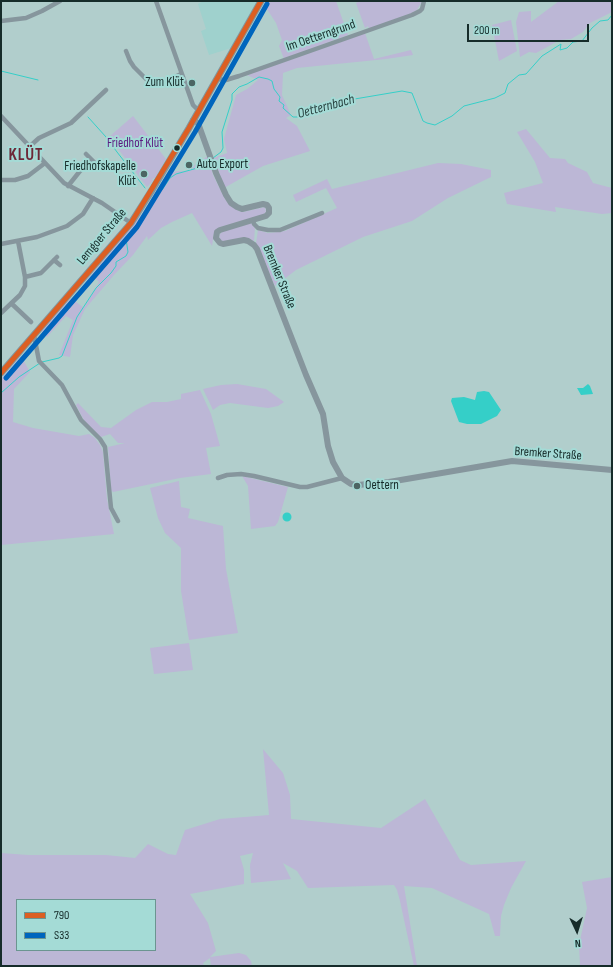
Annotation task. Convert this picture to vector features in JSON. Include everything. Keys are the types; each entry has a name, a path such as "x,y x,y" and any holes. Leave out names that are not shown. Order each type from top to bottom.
{"main road":[{"name":"Lemgoer Straße","path":"1,373 131,223 199,111 261,1"}],"street":[{"path":"1,21 26,18 42,12 60,1"},
{"path":"156,1 193,105 199,111"},
{"name":"Im Oetterngrund","path":"217,79 226,80 239,76 412,15 420,11 424,1"},
{"path":"126,51 134,68 150,83 160,84 182,74"},
{"path":"29,148 39,138 71,123 106,90"},
{"path":"1,116 59,179 68,186 94,198 116,211 131,223"},
{"name":"Bremker Straße","path":"193,120 198,123 210,159 226,195 234,206 242,209 263,204 268,207 269,211 267,215 220,230 216,235 216,238 222,244 244,240 248,241 257,249 306,375 324,414 328,446 333,462 342,478 351,484 389,482 512,461 612,470"},
{"path":"68,186 80,171 93,162 86,154"},
{"path":"1,180 15,180 28,176 45,163"},
{"path":"1,244 57,231 73,223 83,214 94,198"},
{"path":"253,220 254,224 258,228 280,230 322,213"},
{"path":"1,313 12,304 24,289 25,277 18,241"},
{"path":"25,277 41,273 56,258 60,266"},
{"path":"12,304 31,322"},
{"path":"34,335 39,361 62,385 86,426 103,443 105,447 111,508 118,521"},
{"path":"218,478 227,475 241,474 300,487 342,478"}],"shaded area":[{"path":"203,1 257,1 231,48 209,55 201,31 206,29 198,4"}],"green space":[{"path":"268,1 336,1 348,35 284,59 279,46 282,40 276,23 265,6"},
{"path":"360,1 422,1 417,10 410,14 369,29 368,26 365,28 356,3"},
{"path":"559,1 612,1 612,12 590,23 583,32 571,39 560,40 536,53 529,52 520,57 516,22 519,12 531,11 531,22"},
{"path":"511,20 517,51 499,61 492,25"},
{"path":"365,33 374,59 411,50 413,55 297,68 283,73 282,95 291,115 286,118 297,126 310,151 263,166 224,188 214,158 227,153 224,139 236,95 247,89 258,80 247,75"},
{"name":"Friedhof Klüt","path":"133,116 166,159 155,178 152,179 153,181 147,187 109,137"},
{"path":"526,129 550,158 565,159 568,163 587,172 593,183 612,188 612,213 602,214 555,207 556,212 507,204 504,193 543,183 535,162 517,132"},
{"path":"208,156 213,175 225,199 230,205 243,212 265,207 266,212 263,215 221,227 214,233 212,246 192,213 161,228 148,240 147,236 133,255 85,309 73,335 70,357 59,355 73,320 66,316 47,337 41,331 71,298 84,308 99,282 94,277 89,282 87,280 142,214 167,173 186,171"},
{"path":"438,163 461,164 491,170 491,177 448,198 412,221 363,237 296,270 275,286 256,243 258,230 268,233 285,231 337,208 326,188 296,202 293,195 327,179 332,189"},
{"path":"251,223 255,228 254,241 245,238 226,241 219,239 220,234 223,231"},
{"path":"21,356 30,372 14,389 13,422 33,428 79,436 89,434 95,438 103,452 107,499 114,534 1,545 1,379"},
{"path":"237,384 266,389 284,402 278,406 268,408 230,403 220,405 213,410 203,389 221,385"},
{"path":"200,390 211,414 220,446 206,448 211,474 180,478 113,492 111,490 108,447 125,443 118,443 110,434 101,437 88,428 76,405 78,403 101,427 111,428 136,410 152,402 167,402 181,399 181,394"},
{"path":"242,476 288,487 278,522 275,526 251,529 248,486"},
{"path":"179,481 181,507 190,509 188,518 223,526 226,569 238,633 189,640 181,591 181,548 165,533 158,518 150,488"},
{"path":"189,643 193,670 154,674 150,648"},
{"path":"263,749 283,773 290,795 291,819 381,828 425,799 460,860 471,865 526,861 511,888 504,905 501,916 500,936 495,936 489,914 432,888 404,886 417,966 414,966 400,901 394,885 308,888 297,871 283,863 291,879 251,883 250,865 253,853 240,856 244,870 244,884 190,894 208,923 216,951 210,957 239,953 246,955 251,961 252,966 211,966 210,958 203,963 204,966 1,966 1,853 28,855 106,855 135,858 148,844 168,854 176,855 185,830 220,819 269,815"},
{"path":"612,877 612,966 580,966 579,945 587,908 582,882"}],"water":[{"path":"588,384 593,394 581,395 577,388 583,388"},
{"path":"477,392 489,392 501,410 497,416 481,424 467,424 459,422 451,401 452,398 464,397 475,400"},
{"path":"287,512 292,517 287,522 282,517"}],"waterway":[{"name":"Oetternbach","path":"213,158 221,152 223,148 222,132 232,100 232,94 239,87 259,77 272,81 274,89 280,97 279,101 284,105 283,108 293,117 298,117 307,111 331,103 402,91 412,93 423,121 435,125 452,116 464,106 495,98 505,93 508,84 519,75 526,74 542,56 561,44 560,50 567,48 573,42 582,41 592,28 600,21 608,20 612,15"},
{"path":"1,71 38,80"},
{"path":"88,117 106,137 145,188"},
{"name":"Oetternbach","path":"42,362 62,356 77,317 96,288 116,266 116,262 126,256 128,252 126,239 136,226 140,224 153,199 162,190 170,178 176,174 201,167 209,162"},
{"name":"Oetternbach","path":"1,393 19,377 40,363"}],"transit line":[{"name":"790","path":"1,373 131,223 189,128 261,1"},
{"name":"S33","path":"6,378 137,227 195,132 267,4"}],"place":[{"name":"Zum Klüt","path":"192,83"},
{"name":"Auto Export","path":"189,165"},
{"name":"Friedhofskapelle Klüt","path":"144,174"},
{"name":"Oettern","path":"357,486"}],"district":[{"name":"KLÜT","path":"26,156"}]}
